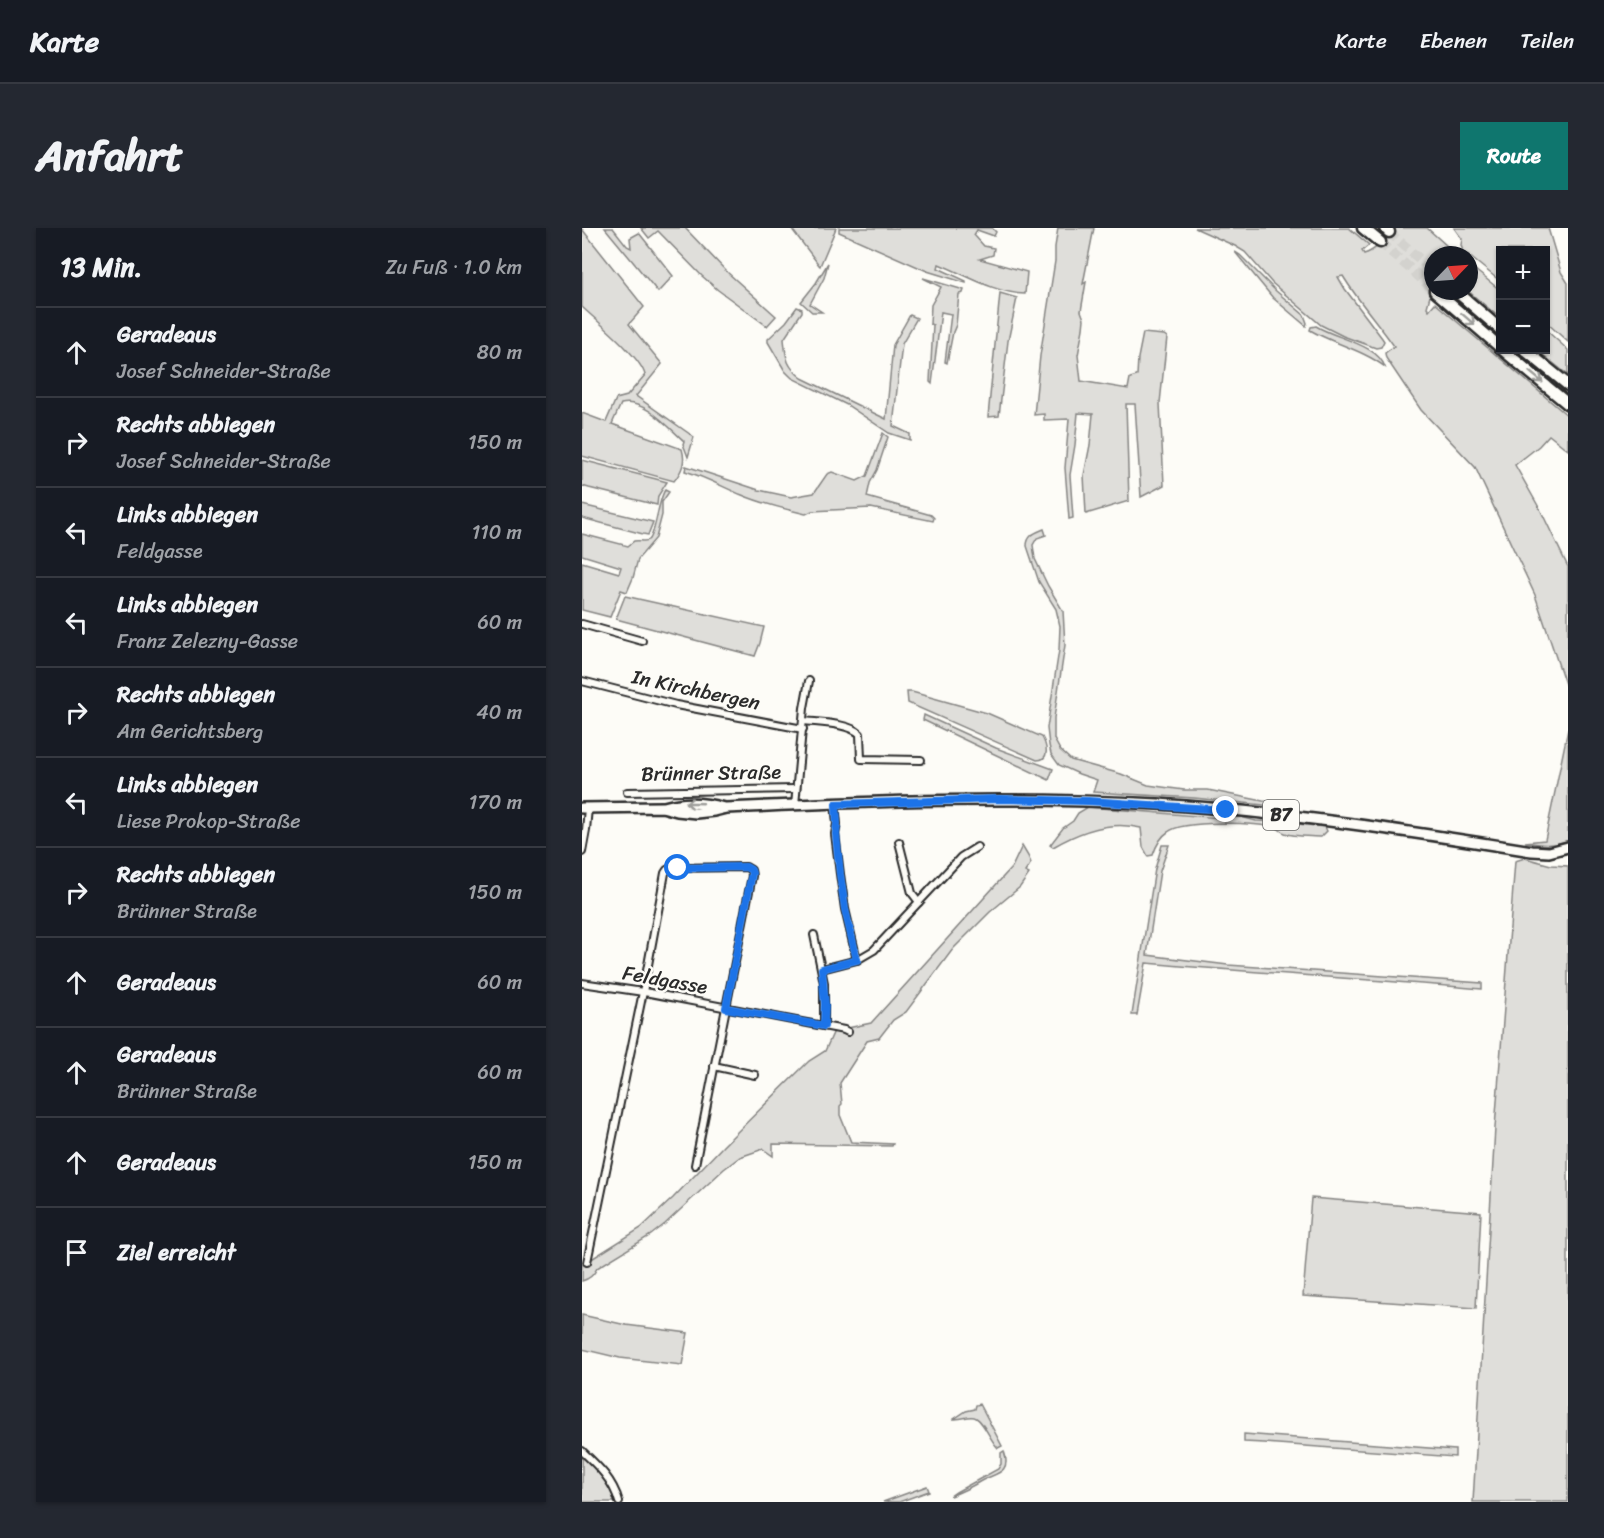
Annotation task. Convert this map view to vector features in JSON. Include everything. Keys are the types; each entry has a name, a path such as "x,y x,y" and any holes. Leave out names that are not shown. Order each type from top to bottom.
{"highway":[{"path":"1363,228 1380,242"},
{"path":"1446,300 1496,343"},
{"path":"1466,300 1496,326"},
{"path":"1509,354 1568,404"},
{"path":"1530,354 1568,385"}],"main road":[{"name":"Brünner Straße","path":"585,808 662,807 696,813 726,808 976,799 1088,801 1299,817 1532,851 1549,852 1568,847"}],"street":[{"path":"582,624 642,641"},
{"name":"In Kirchbergen","path":"582,681 676,705 803,729"},
{"name":"Brünner Straße","path":"795,805 804,708 809,681"},
{"path":"804,721 843,726 858,731 861,759 921,760"},
{"name":"Brünner Straße","path":"627,792 796,789"},
{"path":"836,804 840,874 845,909 857,960"},
{"path":"582,852 586,830 585,808"},
{"path":"899,842 912,893 920,902"},
{"path":"822,969 857,960 874,950 964,854 977,847"},
{"path":"587,1262 643,992 665,873 671,868 746,867 751,870 752,876 695,1165"},
{"path":"814,935 822,969 824,1026"},
{"name":"Feldgasse","path":"582,983 643,992 848,1032"},
{"path":"714,1066 755,1075"},
{"path":"582,1450 607,1476 615,1488 619,1502"}],"shaded area":[{"path":"605,228 613,228 631,248 630,238 639,233 673,276 658,292"},
{"path":"641,228 685,228 727,272 776,316 767,326 718,290 658,231 649,238"},
{"path":"791,228 836,228 820,266 819,265"},
{"path":"839,228 992,228 996,232 994,236 977,230 974,235 984,246 994,248 993,255 980,259 1027,272 1025,294 992,287 939,264 938,268 966,283 927,271 839,232"},
{"path":"1058,228 1094,228 1083,284 1086,282 1081,311 1084,319 1083,329 1078,355 1081,381 1128,389 1130,378 1137,376 1143,333 1167,337 1160,403 1164,485 1141,497 1135,404 1126,404 1129,501 1086,514 1084,475 1093,414 1078,413 1070,475 1073,518 1069,519 1065,468 1069,419 1044,420 1044,414 1034,415"},
{"path":"1195,228 1349,228 1369,245 1362,251 1364,254 1377,247 1394,228 1427,228 1447,246 1424,246 1424,300 1429,300 1427,307 1429,310 1435,303 1568,416 1568,450 1549,435 1515,465 1541,511 1568,567 1568,693 1535,595 1475,467 1421,410 1386,358 1385,353 1394,346 1343,276 1338,277 1345,289 1384,341 1381,347 1376,348 1343,336 1321,325 1272,283 1245,252"},
{"path":"1454,228 1548,228 1561,272 1568,283 1568,342 1550,326 1550,246 1496,246 1496,278 1478,263 1478,246 1461,246 1462,239"},
{"path":"582,229 644,307 629,324 662,364 636,396 694,437 688,457 684,441 671,428 647,409 630,403 621,404 612,424 682,449 684,458 682,466 674,481 582,456 582,413 606,422 616,399 627,396 645,375 642,367 627,349 582,307"},
{"path":"1235,252 1304,315 1306,326 1273,298"},
{"path":"828,263 824,278 810,304 822,312 812,312 801,302"},
{"path":"1478,272 1496,287 1496,315 1478,299"},
{"path":"923,278 964,290 959,294 956,325 947,363 945,362 951,314 941,312 932,384 930,382 933,325 930,324 931,305 941,287"},
{"path":"1000,293 1017,298 1008,341 999,416 988,417"},
{"path":"797,307 802,309 802,312 784,339 786,357 793,370 802,378 886,419 893,345 910,315 917,318 902,344 893,426 910,434 910,440 889,433 847,405 792,378 785,371 768,339 786,322"},
{"path":"1316,326 1365,347 1381,359 1385,367 1367,356 1310,330 1311,327"},
{"path":"1550,334 1568,350 1568,375 1542,354 1550,354"},
{"path":"883,433 888,437 867,497 931,515 934,518 933,521 871,508 812,511 806,514 758,501 685,471 686,466 759,490 791,497 814,493 827,474 832,472 857,481 867,476"},
{"path":"582,460 667,482 658,496 657,505 589,488 582,486"},
{"path":"665,490 669,492 662,502 662,515 656,538 638,559 627,592 621,590 610,617 582,610 582,562 619,573 621,567 582,555 582,534 628,546 634,541 649,540"},
{"path":"582,505 653,522 648,535 643,534 582,518"},
{"path":"1044,529 1046,535 1037,538 1033,545 1035,559 1063,611 1065,645 1054,718 1054,739 1060,750 1071,760 1121,774 1148,785 1184,790 1208,790 1284,803 1283,807 1194,798 1093,792 1097,780 1059,765 1051,754 1047,728 1059,650 1060,626 1056,609 1039,582 1027,546 1030,537"},
{"path":"625,596 764,627 755,656 616,619"},
{"path":"907,692 987,713 1042,737 1046,755 1037,760 908,703"},
{"path":"924,715 996,748 1053,769 1049,780 923,720"},
{"path":"1568,729 1568,841 1547,845 1525,842 1545,840"},
{"path":"1088,807 1221,818 1241,817 1256,821 1325,827 1327,831 1321,837 1293,835 1277,828 1254,824 1188,825 1165,834 1153,855 1148,856 1143,847 1141,828 1118,825 1096,828 1053,847 1050,845 1078,813"},
{"path":"1162,845 1169,845 1160,871 1147,955 1228,965 1482,983 1482,989 1146,963 1137,1015 1132,1015 1155,869"},
{"path":"1022,846 1031,863 1025,872 1029,874 1020,887 990,912 953,949 906,1012 893,1020 879,1038 867,1041 840,1083 842,1104 840,1115 851,1142 893,1144 892,1146 773,1144 773,1156 763,1149 740,1157 651,1235 597,1268 591,1276 582,1281 582,1265 641,1228 809,1061 825,1051 834,1031 871,1023 1012,867"},
{"path":"1525,858 1551,865 1568,866 1568,1502 1473,1502 1495,1128 1515,861"},
{"path":"1311,1198 1481,1212 1476,1308 1303,1296"},
{"path":"582,1315 626,1325 688,1333 682,1365 620,1358 582,1349"},
{"path":"980,1404 1002,1446 998,1448 974,1417 954,1419 966,1411 975,1409 976,1405"},
{"path":"1244,1434 1455,1450 1455,1457 1244,1442"},
{"path":"1004,1451 1006,1464 1001,1472 950,1496 998,1469 1001,1464 1001,1453"},
{"path":"582,1457 603,1477 616,1502 582,1502"},
{"path":"927,1486 929,1491 899,1502 883,1502"}],"tunnel":[{"path":"1389,232 1424,263"},
{"path":"1380,242 1424,281"}],"route":[{"path":"678,868 748,867 751,870 752,876 726,1008 824,1026 822,969 857,960 845,909 840,874 836,804 999,799 1088,801 1226,810"}]}
